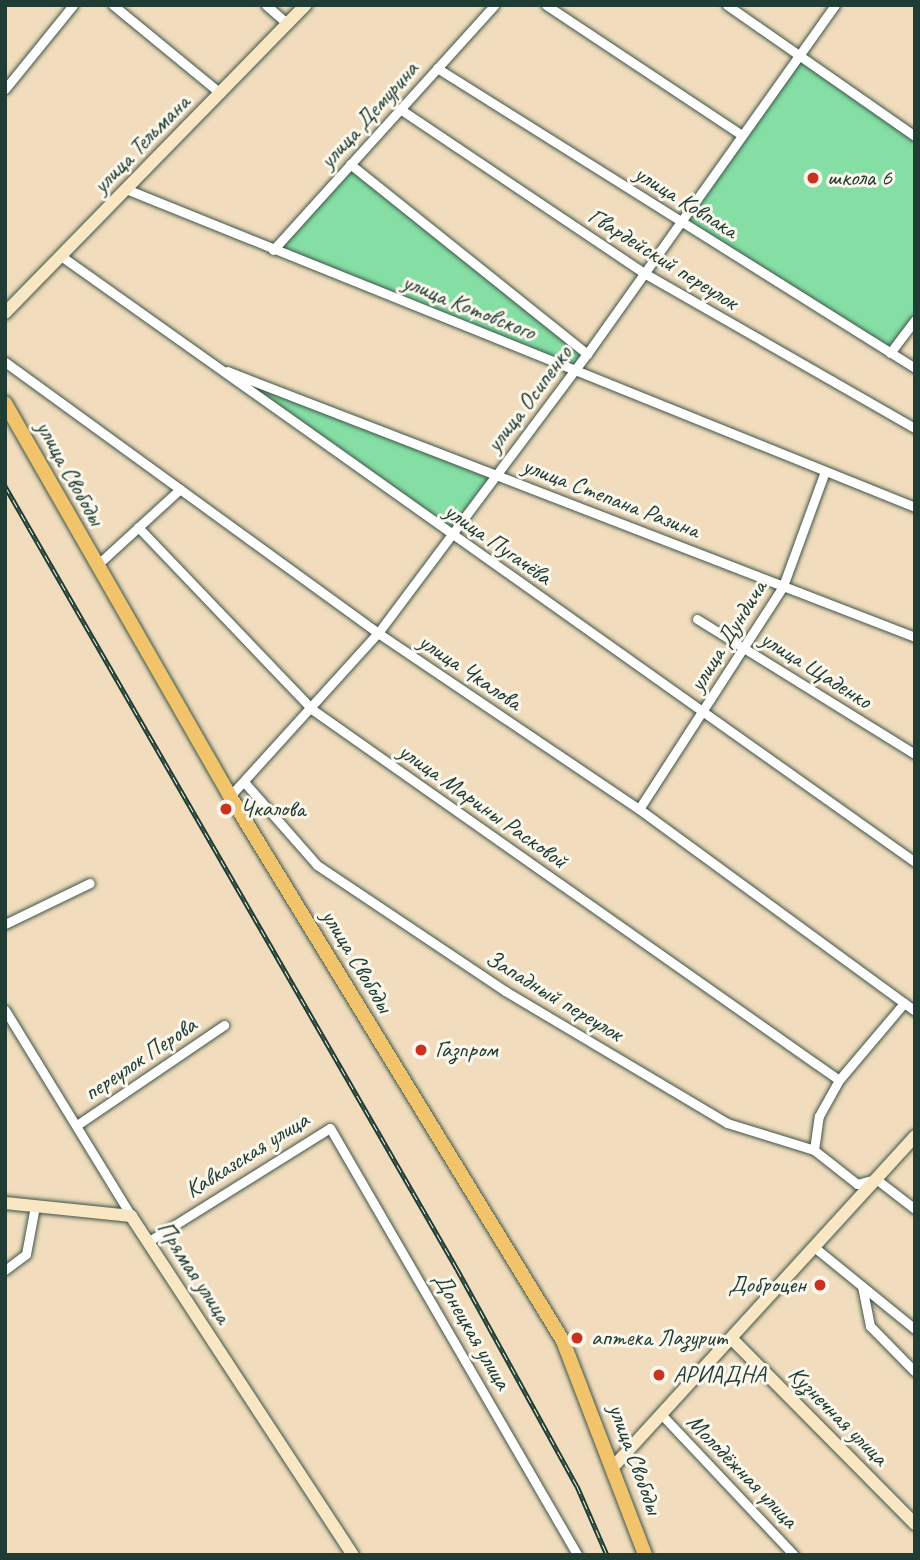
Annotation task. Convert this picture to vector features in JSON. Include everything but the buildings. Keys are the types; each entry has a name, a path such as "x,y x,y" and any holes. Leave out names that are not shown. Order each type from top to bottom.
{"main road":[{"name":"улица Тельмана","path":"5,313 306,5"},
{"name":"улица Свободы","path":"5,403 230,796 563,1341 614,1466 645,1555"},
{"path":"614,1466 915,1136"},
{"path":"5,1203 131,1216"},
{"name":"Прямая улица","path":"131,1216 353,1555"},
{"name":"Кузнечная улица","path":"731,1338 915,1524"}],"street":[{"path":"5,89 73,5"},
{"path":"113,5 220,93"},
{"path":"266,5 288,24"},
{"name":"улица Демурина","path":"273,250 494,5"},
{"path":"545,5 742,135"},
{"path":"727,5 915,136"},
{"name":"улица Осипенко","path":"230,796 313,710 378,633 587,355 835,5"},
{"name":"улица Ковпака","path":"437,68 915,368"},
{"name":"Гвардейский переулок","path":"400,110 644,274 915,428"},
{"name":"улица Котовского","path":"350,164 587,355"},
{"name":"улица Котовского","path":"126,189 915,507"},
{"name":"улица Пугачёва","path":"61,256 915,862"},
{"path":"890,353 915,320"},
{"name":"улица Чкалова","path":"5,362 378,633 639,809 915,1010"},
{"name":"улица Степана Разина","path":"214,366 915,637"},
{"name":"улица Дундича","path":"639,809 783,586 825,471"},
{"path":"96,566 180,489"},
{"name":"улица Марины Расковой","path":"138,527 313,710 839,1080"},
{"name":"улица Щаденко","path":"697,619 915,754"},
{"name":"Западный переулок","path":"245,783 317,865 494,983 727,1123 814,1150 857,1184 876,1179"},
{"path":"5,924 90,883"},
{"path":"814,1150 818,1116 839,1080 904,1003"},
{"name":"Прямая улица","path":"5,1010 131,1216"},
{"name":"переулок Перова","path":"77,1125 224,1025"},
{"name":"Кавказская улица","path":"149,1241 330,1128"},
{"name":"Донецкая улица","path":"330,1128 578,1555"},
{"path":"876,1179 915,1209"},
{"path":"5,1270 26,1254 34,1206"},
{"path":"814,1247 915,1329"},
{"path":"862,1286 870,1326 915,1372"},
{"name":"Молодёжная улица","path":"661,1415 794,1555"}],"green space":[{"name":"школа 6","path":"799,55 915,136 915,320 890,353 681,221"},
{"path":"350,164 587,354 575,370 273,250"},
{"path":"214,366 496,474 449,537"}],"railway":[{"path":"5,486 457,1269 577,1486 607,1555"}],"place":[{"name":"школа 6","path":"813,178"},
{"name":"Чкалова","path":"226,809"},
{"name":"Газпром","path":"421,1050"},
{"name":"Доброцен","path":"820,1285"},
{"name":"аптека Лазурит","path":"577,1338"},
{"name":"АРИАДНА","path":"659,1375"}]}
